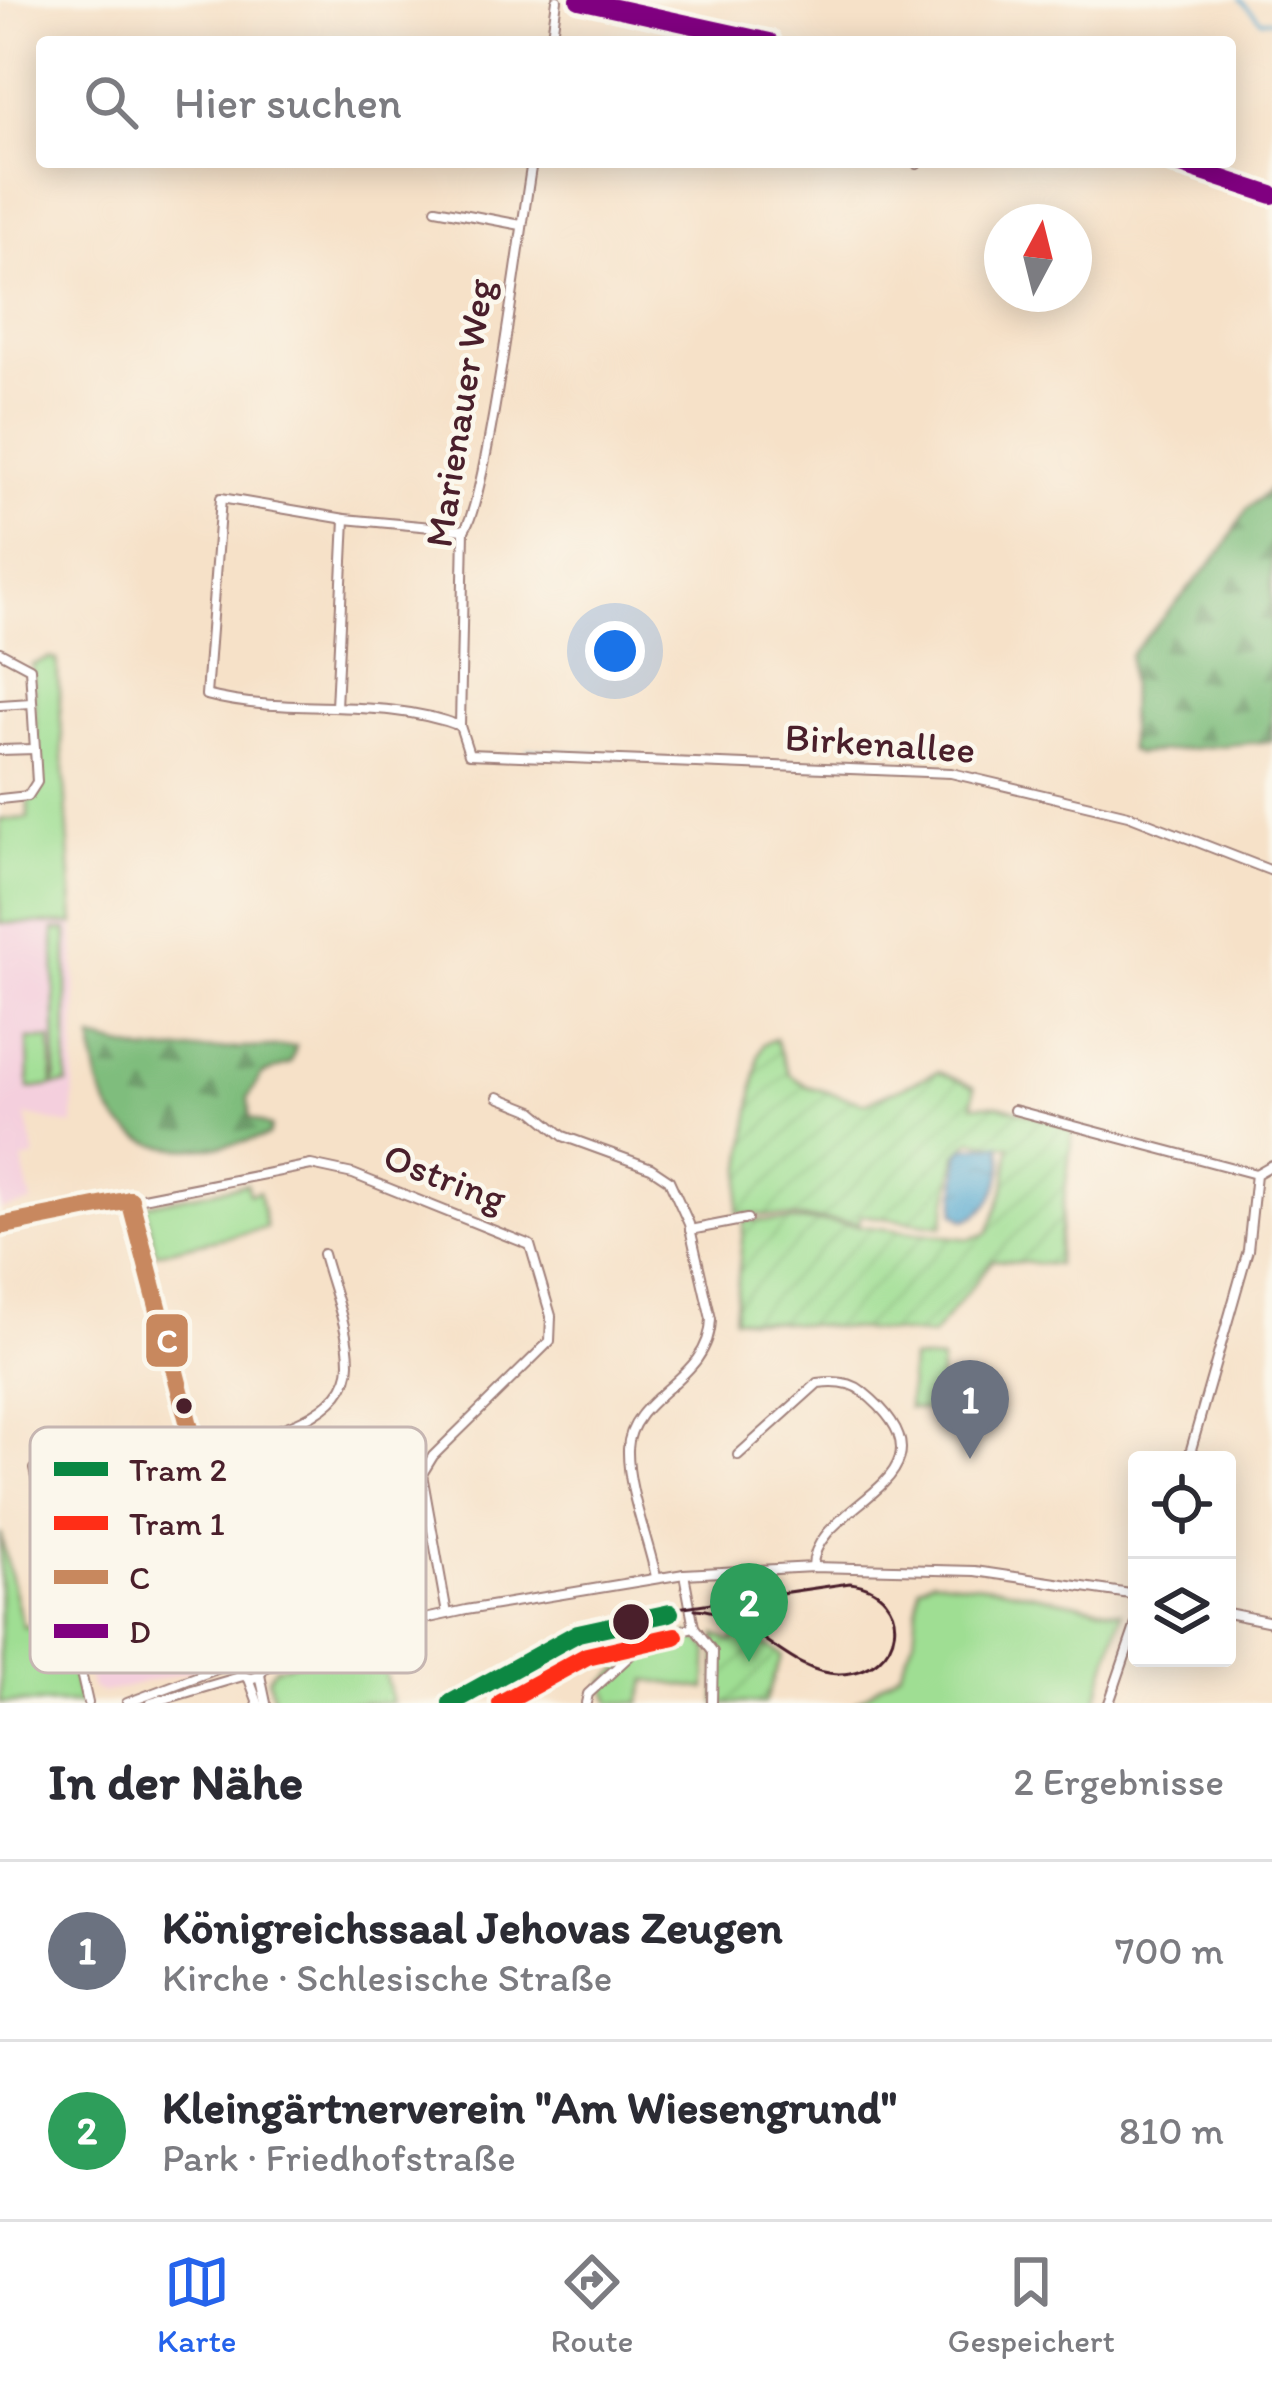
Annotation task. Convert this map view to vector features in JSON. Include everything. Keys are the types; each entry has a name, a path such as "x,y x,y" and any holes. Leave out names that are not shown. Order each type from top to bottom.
{"street":[{"path":"552,36 557,0"},
{"path":"579,0 743,36"},
{"name":"Marienauer Weg","path":"469,754 460,726 464,530 472,521 484,460 531,168"},
{"path":"1190,168 1272,195"},
{"path":"436,208 521,225"},
{"path":"460,726 422,713 239,704 206,695 218,501 226,496 345,519 464,530"},
{"path":"337,707 345,519"},
{"path":"0,652 30,668 35,749 35,791 0,799"},
{"path":"0,704 31,703"},
{"path":"0,750 35,749"},
{"name":"Birkenallee","path":"469,754 951,773 1128,815 1272,872"},
{"path":"498,1097 533,1111 563,1136 661,1173 676,1190 690,1229 710,1339 701,1358 639,1419 628,1446 656,1577"},
{"path":"1014,1110 1256,1174 1272,1165"},
{"name":"Ostring","path":"130,1200 295,1166 323,1166 473,1219 530,1245 551,1316 550,1341 426,1467"},
{"path":"1191,1451 1248,1250 1256,1174"},
{"path":"0,1226 130,1200 191,1427"},
{"path":"690,1229 747,1219"},
{"path":"286,1427 304,1422 347,1378 350,1360 323,1254"},
{"path":"737,1455 818,1382 861,1390 892,1424 900,1446 893,1473 818,1545 813,1568"},
{"name":"Ostring","path":"426,1496 447,1614"},
{"path":"426,1619 656,1577 813,1568 1000,1573 1128,1594"},
{"path":"684,1574 694,1628 713,1652 712,1703"},
{"path":"1236,1615 1272,1622"},
{"path":"586,1703 588,1694 648,1639 694,1628"},
{"path":"1109,1703 1128,1647"},
{"path":"81,1673 88,1703"},
{"path":"127,1703 204,1673"},
{"path":"245,1673 262,1703"},
{"path":"151,1703 256,1673"},
{"path":"261,1673 262,1703"}],"shaded area":[{"path":"0,923 74,924 76,1010 73,1126 26,1115 35,1157 22,1160 32,1203 0,1210"},
{"path":"88,1673 181,1673 104,1693 92,1688"}],"green space":[{"path":"1272,488 1272,741 1136,754 1129,750 1130,655 1223,550 1247,509"},
{"path":"57,660 74,924 0,923 0,820 28,818 28,802 40,789 32,665"},
{"path":"54,930 67,930 67,1084 29,1089 28,1039 51,1039 53,1084 56,1077"},
{"path":"93,1039 146,1052 296,1046 291,1063 261,1075 248,1098 250,1118 271,1127 268,1136 234,1144 172,1148 146,1141 125,1128 108,1107"},
{"path":"775,1039 789,1074 807,1086 865,1103 938,1072 974,1087 973,1105 999,1105 1073,1127 1056,1265 993,1260 932,1336 734,1318 744,1220 828,1222 970,1239 988,1233 1005,1187 1010,1146 971,1140 957,1154 943,1226 861,1215 859,1223 737,1213 758,1057 763,1044"},
{"path":"247,1184 249,1194 259,1192 266,1228 156,1253 145,1205"},
{"path":"911,1359 941,1361 938,1411 908,1408"},
{"path":"0,1532 23,1627 30,1626 30,1673 74,1673 80,1703 0,1703"},
{"path":"932,1579 1122,1612 1096,1703 855,1703 900,1671 914,1638 919,1586"},
{"path":"740,1629 782,1655 765,1703 716,1703 716,1634 732,1642"},
{"path":"694,1634 708,1649 706,1689 647,1680 640,1703 611,1703 604,1683 634,1656 655,1642"},
{"path":"272,1673 385,1673 392,1703 275,1703 268,1679"}],"water":[{"path":"1000,1144 1002,1167 991,1200 965,1220 955,1213 959,1154 964,1148"}],"waterway":[{"path":"1240,0 1261,20 1272,20"},
{"path":"528,750 622,756"}],"tram line":[{"path":"629,1615 850,1583 886,1600 894,1631 878,1660 861,1670 839,1674 802,1664 733,1620 695,1609"},
{"name":"2","path":"451,1703 578,1633 670,1613"},
{"name":"1","path":"501,1703 587,1656 675,1636"}],"transit line":[{"name":"D","path":"579,0 743,36"},
{"name":"D","path":"1190,168 1272,195"},
{"name":"C","path":"130,1200 190,1427"},
{"name":"C","path":"0,1226 130,1200"}],"place":[{"name":"Königreichssaal Jehovas Zeugen","path":"970,1459"},
{"name":"Kleingärtnerverein \"Am Wiesengrund\"","path":"749,1662"}]}
